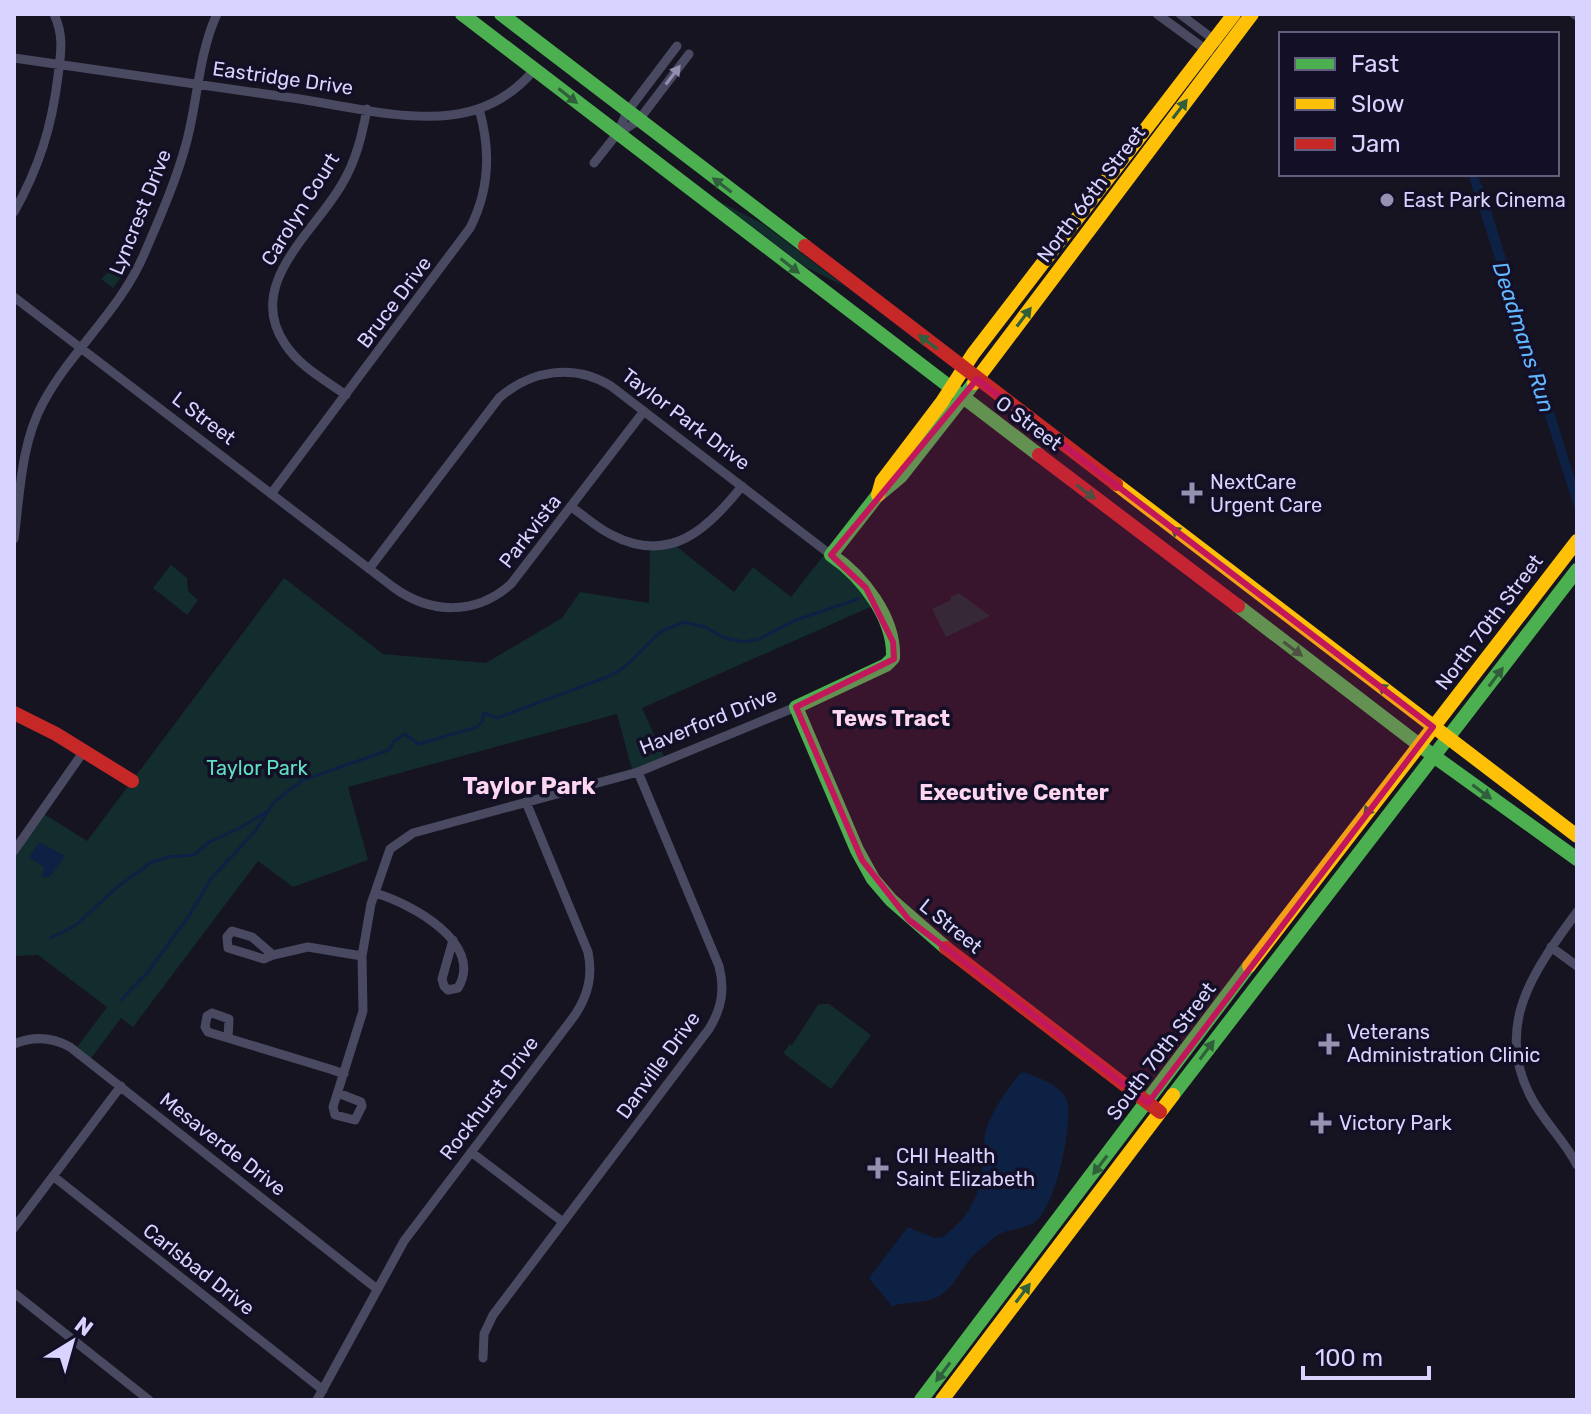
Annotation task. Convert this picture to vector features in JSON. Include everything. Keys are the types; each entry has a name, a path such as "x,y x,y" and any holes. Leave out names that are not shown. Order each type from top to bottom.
{"main road":[{"name":"O Street","path":"462,14 1419,746 1577,859"},
{"name":"O Street","path":"501,14 1577,836"},
{"name":"North 66th Street","path":"956,393 977,379 1096,221 1216,49 1234,14"},
{"name":"North 66th Street","path":"956,393 963,369 1130,149 1216,49 1252,14"},
{"path":"1096,221 1097,205 1130,149"},
{"path":"831,555 877,496 882,481 956,393"},
{"name":"North 70th Street","path":"1433,727 1577,541"},
{"name":"Taylor Park Drive","path":"831,555 856,575 866,588 893,642 894,655"},
{"name":"North 70th Street","path":"1435,757 1577,570"},
{"name":"Haverford Drive","path":"796,707 886,665 894,655"},
{"name":"L Street","path":"796,707 857,850 873,879 891,900 920,929 1160,1112"},
{"path":"14,713 132,781"},
{"name":"South 70th Street","path":"921,1400 1433,727"},
{"name":"South 70th Street","path":"942,1400 1435,757"}],"street":[{"path":"14,212 36,172 46,142 62,36 54,14"},
{"name":"Lyncrest Drive","path":"14,539 32,427 53,386 136,275 182,158 205,46 217,14"},
{"path":"1157,14 1216,49"},
{"path":"1180,14 1216,49"},
{"path":"632,116 677,46"},
{"path":"594,163 689,54"},
{"name":"Eastridge Drive","path":"14,58 367,109 442,116 479,109 507,96 534,70"},
{"name":"Carolyn Court","path":"346,395 296,357 286,345 276,325 273,295 284,264 345,180 359,144 367,109"},
{"name":"Bruce Drive","path":"271,494 460,244 474,219 483,193 488,162 479,109"},
{"name":"L Street","path":"14,297 369,569"},
{"name":"Taylor Park Drive","path":"369,569 495,404 520,383 550,373 582,374 605,383 831,555"},
{"name":"Parkvista","path":"369,569 404,595 426,605 448,608 476,605 495,596 511,584 644,411"},
{"path":"571,507 618,538 636,544 665,545 699,532 720,514 742,486"},
{"name":"Haverford Drive","path":"375,893 390,849 413,833 638,772 796,707"},
{"path":"14,851 84,751"},
{"name":"Danville Drive","path":"483,1358 484,1334 500,1305 709,1029 722,1000 719,966 638,772"},
{"name":"Rockhurst Drive","path":"317,1400 404,1241 575,1015 589,984 588,952 526,802"},
{"path":"338,1093 363,1011 362,956 375,893 405,905 453,940 462,954 464,968 458,988 448,990 442,979 453,940"},
{"path":"1577,912 1536,969 1523,1001 1518,1026 1518,1055 1530,1095 1577,1165"},
{"path":"273,955 252,937 232,931 227,937 228,948 259,959 308,947 362,956"},
{"path":"1551,947 1577,966"},
{"name":"Mesaverde Drive","path":"14,1044 41,1038 60,1041 70,1047 377,1289"},
{"path":"228,1038 344,1074"},
{"path":"14,1228 121,1086"},
{"path":"471,1152 563,1222"},
{"name":"Carlsbad Drive","path":"53,1176 323,1390"},
{"path":"14,1293 149,1400"}],"highlighted area":[{"path":"977,379 1433,727 1148,1103 909,920 862,860 796,707 894,659 893,642 866,588 831,555"}],"green space":[{"path":"720,202 763,224 846,287 804,266"},
{"path":"122,251 131,255 113,288 101,279 116,264"},
{"name":"Taylor Park","path":"672,543 734,592 753,567 791,597 827,551 875,605 642,708 666,761 633,773 617,714 348,787 368,860 293,887 258,861 133,1027 121,1018 89,1061 75,1050 107,1007 38,955 14,956 14,851 41,812 87,841 284,578 383,654 486,663 562,618 580,592 649,603 650,545"},
{"path":"171,565 187,578 188,591 198,600 187,615 153,588"},
{"path":"959,593 990,616 946,637 932,609"},
{"path":"829,1004 871,1035 831,1089 783,1053 792,1045 818,1005"}],"water":[{"name":"Deadmans Run","path":"1469,176 1477,176 1485,191 1577,486 1577,516"},
{"path":"39,842 65,856 49,878 42,877 44,867 29,857"},
{"path":"1024,1072 1056,1087 1068,1104 1067,1131 1060,1167 1043,1213 1031,1225 995,1237 974,1255 949,1288 937,1297 892,1306 869,1278 908,1227 934,1238 943,1237 960,1222 972,1205 979,1186 987,1127 997,1106 1019,1074"}],"waterway":[{"path":"121,1000 147,973 189,916 210,880 256,830 274,802 303,780 389,750 394,741 405,734 419,744 477,727 484,713 497,718 610,676 627,665 660,632 684,622 744,642 759,639 796,620 858,599"},
{"path":"51,938 76,925 115,889 150,863 168,857 194,855 209,842 266,812"}],"traffic: fast":[{"path":"462,14 1039,455"},
{"path":"501,14 805,246"},
{"path":"946,948 891,900 873,879 857,850 796,707 886,665 893,658 889,628 874,599 854,574 831,555 877,496 901,476 974,383"},
{"path":"1173,1095 1577,570"},
{"path":"1238,606 1435,757 1577,859"},
{"path":"921,1400 1249,966"}],"traffic: slow":[{"path":"878,495 882,481 942,402 973,354 1234,14"},
{"path":"974,383 1252,14"},
{"path":"1116,484 1577,836"},
{"path":"1249,966 1577,541"},
{"path":"942,1400 1173,1095"}],"traffic: jam":[{"path":"805,246 1116,484"},
{"path":"1039,455 1238,606"},
{"path":"14,713 56,734 132,781"},
{"path":"946,948 1160,1112"}],"place":[{"name":"East Park Cinema","path":"1387,200"},
{"name":"NextCare Urgent Care","path":"1192,493"},
{"name":"Veterans Administration Clinic","path":"1329,1044"},
{"name":"Victory Park","path":"1321,1123"},
{"name":"CHI Health Saint Elizabeth","path":"878,1168"}],"district":[{"name":"Tews Tract","path":"891,718"},
{"name":"Taylor Park","path":"529,786"},
{"name":"Executive Center","path":"1014,792"}]}
